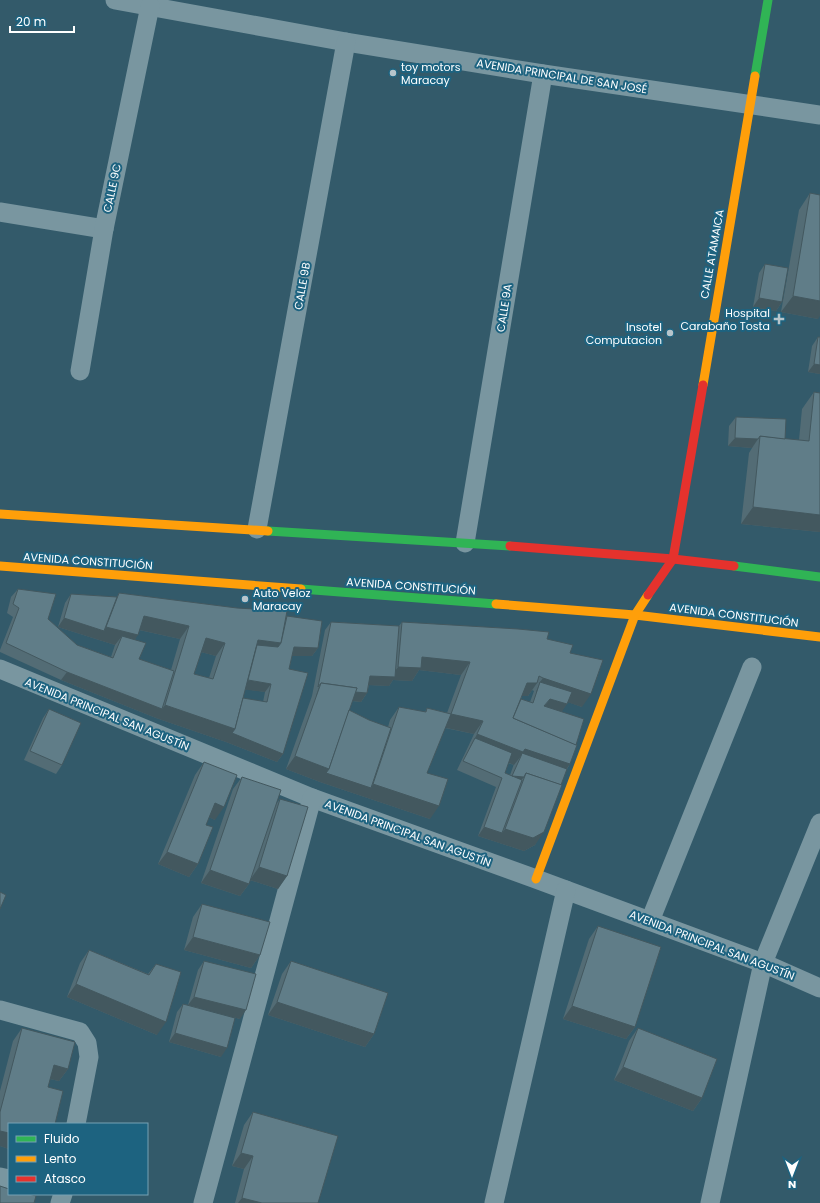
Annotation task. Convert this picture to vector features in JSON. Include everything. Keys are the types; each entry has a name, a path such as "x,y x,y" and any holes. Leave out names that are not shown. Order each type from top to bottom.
{"street":[{"name":"AVENIDA PRINCIPAL DE SAN JOSÉ","path":"115,0 346,42 543,74 820,115"},
{"name":"CALLE ATAMAICA","path":"673,559 768,0"},
{"name":"CALLE 9C","path":"80,371 104,229 150,6"},
{"name":"CALLE 9B","path":"257,529 346,42"},
{"name":"CALLE 9A","path":"465,542 543,74"},
{"path":"0,212 104,229"},
{"path":"0,514 465,542 673,559 820,577"},
{"path":"536,879 635,615 673,559"},
{"name":"AVENIDA CONSTITUCIÓN","path":"0,566 635,615 820,637"},
{"path":"650,921 752,667"},
{"name":"AVENIDA PRINCIPAL SAN AGUSTÍN","path":"0,669 312,798 763,963 820,988"},
{"path":"204,1203 312,798"},
{"path":"710,1203 763,963 820,824"},
{"path":"494,1203 566,890"},
{"path":"0,1010 80,1032 87,1043 89,1056 76,1123"}],"building":[{"path":"810,193 820,195 820,301 793,296"},
{"path":"765,264 788,268 782,302 759,298"},
{"path":"818,337 820,337 820,365 814,364"},
{"path":"814,392 820,393 820,515 753,507 760,436 809,441"},
{"path":"736,417 786,419 785,439 760,436 758,439 735,438"},
{"path":"18,589 56,594 48,619 77,645 113,658 122,636 146,643 139,659 174,671 162,709 67,672 6,643 19,608 13,604"},
{"path":"119,593 237,608 287,611 281,643 258,640 235,729 165,705 189,626 144,616 138,635 106,627","holes":["206,638 225,643 213,679 194,674"]},
{"path":"71,594 117,597 104,631 64,618"},
{"path":"287,616 322,621 318,648 294,647 289,669 308,673 283,754 232,733 235,729 243,698 267,702 271,684 248,680 257,645 278,647 281,643"},
{"path":"331,622 399,626 395,677 370,676 367,693 355,692 357,688 321,683 318,687"},
{"path":"402,622 549,632 547,639 573,645 570,653 603,660 591,694 539,676 537,683 527,683 513,718 577,745 570,764 525,749 523,752 477,734 483,721 451,714 470,662 422,657 421,668 398,667"},
{"path":"540,682 572,692 567,704 550,699 544,706 584,719 576,745 513,718 521,699 533,703"},
{"path":"321,683 357,688 329,769 295,756"},
{"path":"399,707 426,712 427,708 451,714 427,773 448,779 439,806 373,784"},
{"path":"49,709 81,723 62,765 30,751"},
{"path":"349,710 369,720 391,728 371,788 326,773 329,769"},
{"path":"475,738 512,753 505,773 522,780 502,833 484,827 502,778 463,761"},
{"path":"522,753 567,769 561,785 526,773 524,777 512,776"},
{"path":"204,762 237,775 224,807 215,803 206,825 213,827 198,864 167,852"},
{"path":"526,773 562,785 544,832 533,838 505,829"},
{"path":"242,777 281,790 249,884 210,870"},
{"path":"280,799 308,807 287,876 259,867"},
{"path":"0,892 6,895 0,909"},
{"path":"202,904 270,922 260,955 193,937"},
{"path":"598,926 661,947 635,1027 572,1006"},
{"path":"89,950 149,975 156,964 181,972 166,1022 76,984"},
{"path":"204,961 256,974 246,1010 194,997"},
{"path":"291,961 388,993 374,1034 277,1002"},
{"path":"183,1004 235,1018 227,1048 175,1033"},
{"path":"22,1028 75,1042 68,1069 54,1065 48,1087 63,1091 55,1123 8,1123 8,1133 0,1131 0,1112"},
{"path":"638,1028 717,1059 702,1098 623,1067"},
{"path":"253,1112 338,1136 318,1203 262,1203 242,1198 253,1156 241,1153"},
{"path":"0,1186 8,1189 8,1195 36,1196 34,1203 0,1203"}],"traffic: fast":[{"path":"755,76 768,0"},
{"path":"268,531 510,546"},
{"path":"734,566 820,577"},
{"path":"301,589 496,604"}],"traffic: slow":[{"path":"703,385 755,76"},
{"path":"0,514 268,531"},
{"path":"0,566 301,589"},
{"path":"536,879 635,615 648,595"},
{"path":"496,604 635,615 820,637"}],"traffic: jam":[{"path":"648,595 673,559 703,385"},
{"path":"510,546 673,559 734,566"}],"place":[{"name":"toy motors Maracay","path":"393,73"},
{"name":"Hospital Carabaño Tosta","path":"779,319"},
{"name":"Insotel Computacion","path":"670,333"},
{"name":"Auto Veloz Maracay","path":"245,599"}]}
